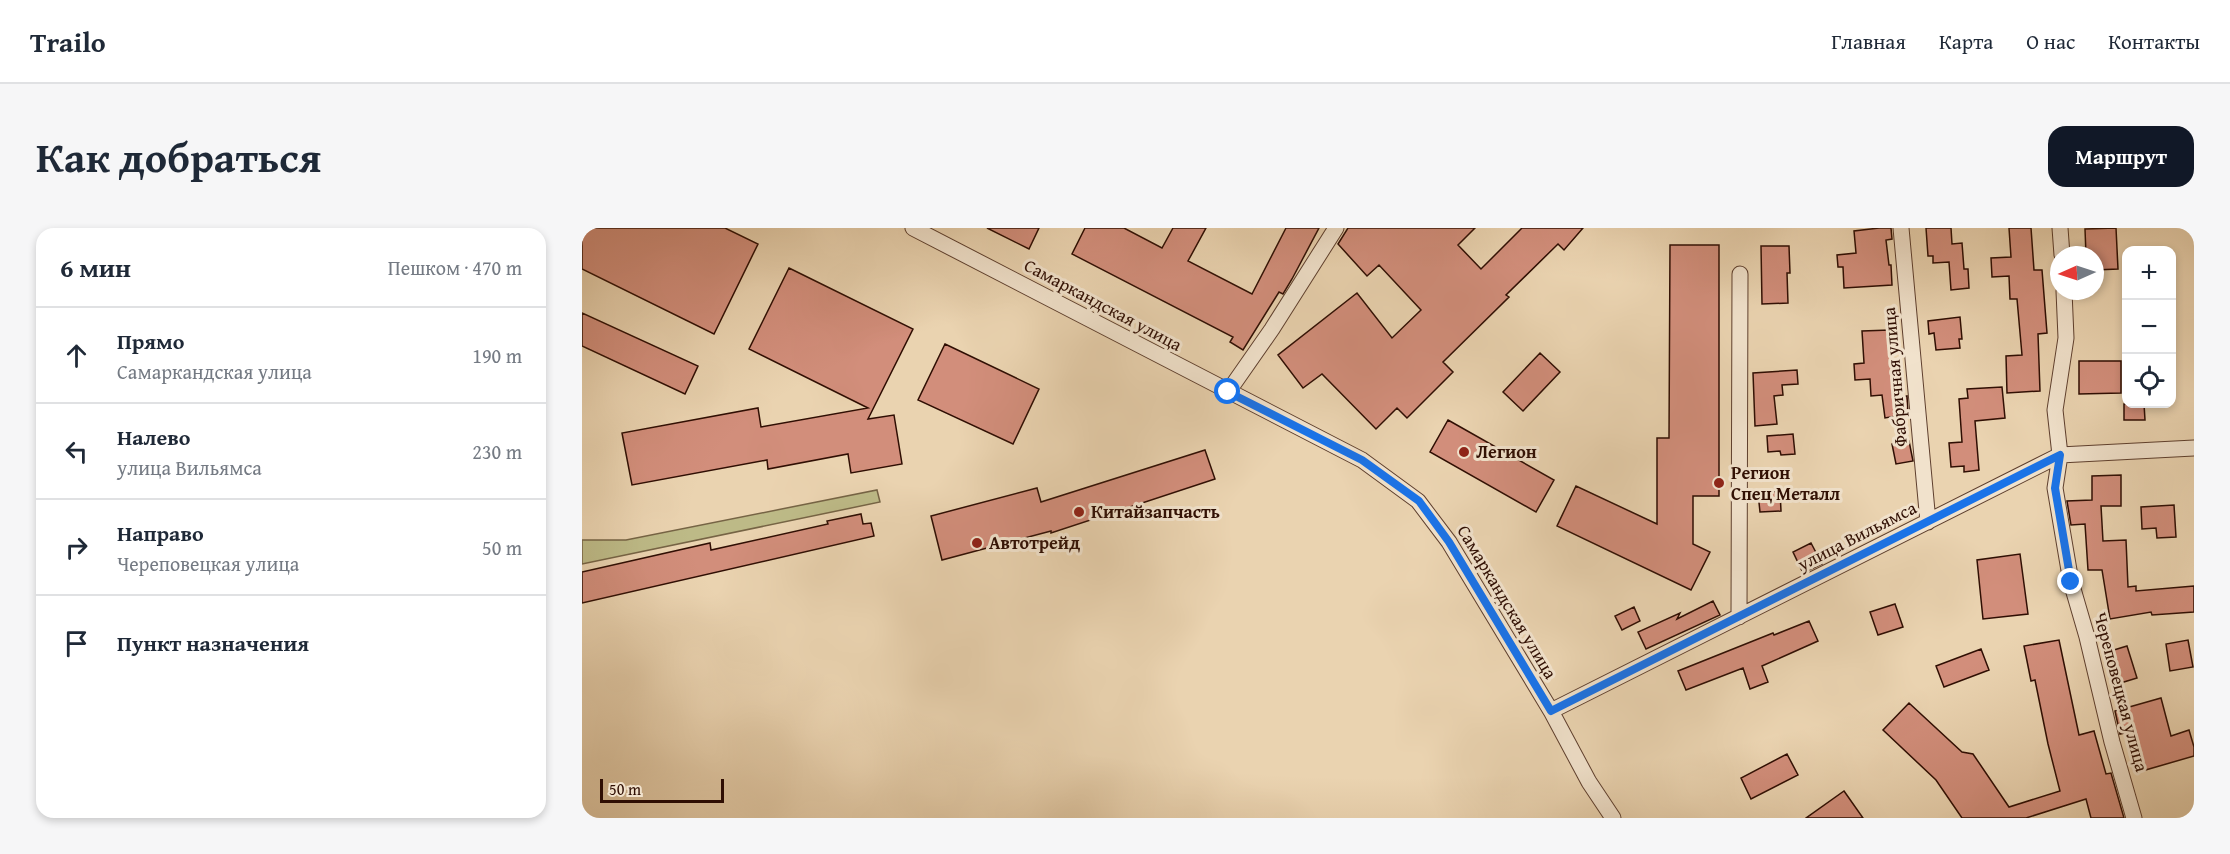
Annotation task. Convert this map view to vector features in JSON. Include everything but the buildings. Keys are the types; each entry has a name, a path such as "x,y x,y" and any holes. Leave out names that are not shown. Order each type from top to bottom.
{"street":[{"name":"Самаркандская улица","path":"913,228 1362,460 1419,501 1449,542 1551,711 1589,782 1613,818"},
{"path":"1228,392 1272,329 1336,228"},
{"name":"Фабричная улица","path":"1902,228 1928,522"},
{"path":"2060,228 2061,246"},
{"path":"1739,616 1740,274"},
{"name":"Череповецкая улица","path":"2064,300 2066,338 2055,410 2060,455 2055,488 2071,582 2134,818"},
{"name":"улица Вильямса","path":"1551,711 2060,455 2194,448"}],"shaded area":[{"path":"877,490 880,502 582,564 582,540 626,540"}],"place":[{"name":"Легион","path":"1464,452"},
{"name":"Регион Спец Металл","path":"1719,483"},
{"name":"Китайзапчасть","path":"1079,512"},
{"name":"Автотрейд","path":"977,543"}],"route":[{"path":"1228,392 1362,460 1419,501 1449,542 1551,711 2060,455 2055,488 2071,582"}]}
